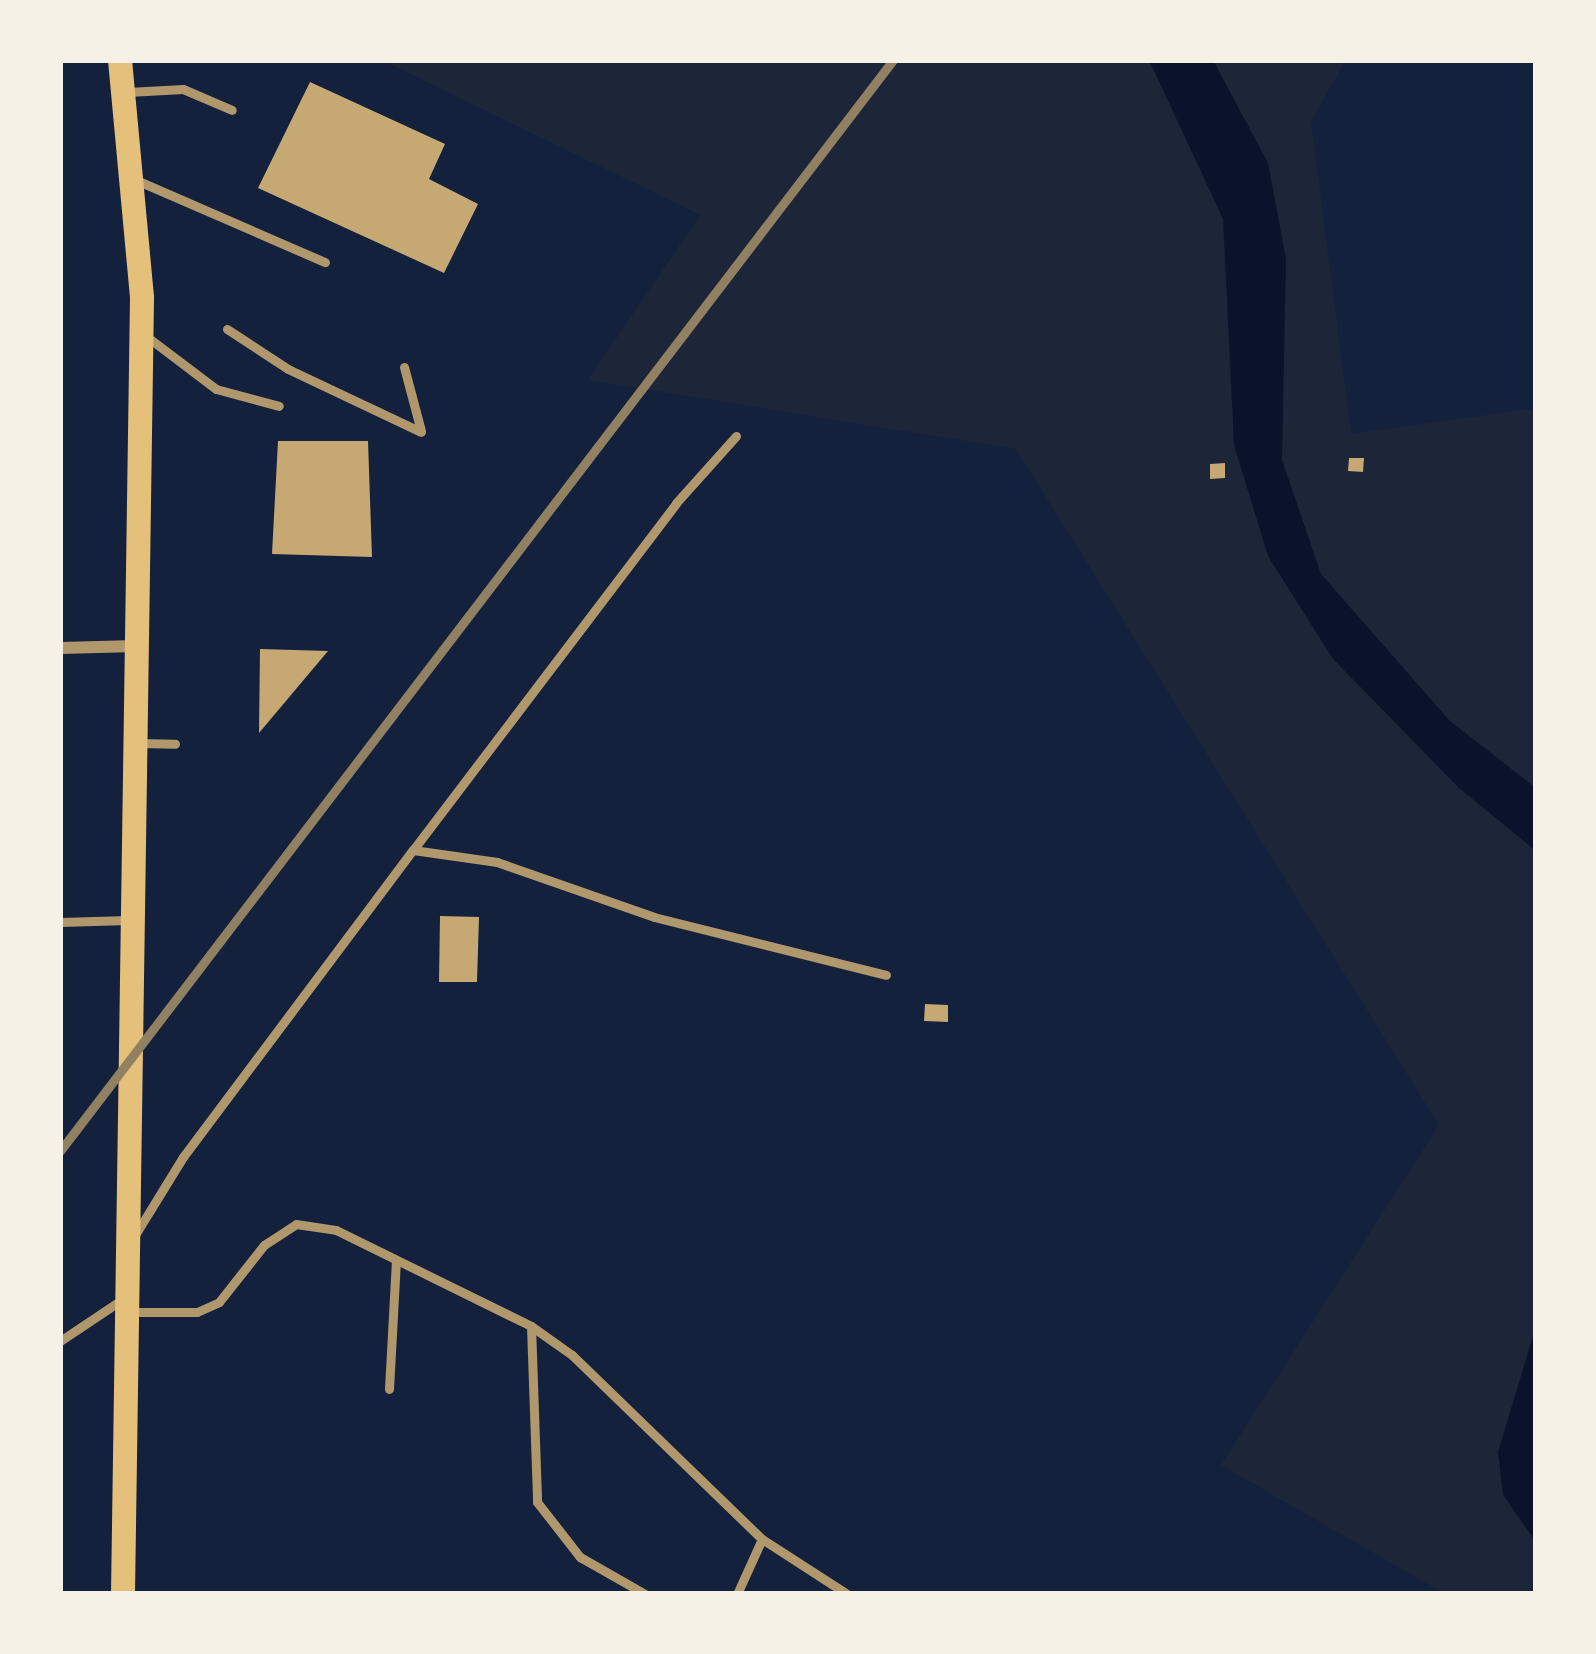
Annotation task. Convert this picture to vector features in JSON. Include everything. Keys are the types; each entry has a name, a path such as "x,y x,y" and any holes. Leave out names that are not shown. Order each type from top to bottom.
{"main road":[{"path":"120,60 136,180 142,332 123,1594"}],"street":[{"path":"60,647 137,646"}],"lane":[{"path":"125,92 183,89 232,110"},
{"path":"136,180 325,262"},
{"path":"227,329 288,369 421,431 404,367"},
{"path":"142,332 216,389 279,406"},
{"path":"129,1244 183,1157 413,850 676,502 736,436"},
{"path":"136,743 175,744"},
{"path":"413,850 497,862 654,916 886,975"},
{"path":"60,922 133,924"},
{"path":"60,1341 127,1304 197,1312 219,1302 264,1245 296,1224 336,1230 531,1326 572,1355 762,1539 847,1594"},
{"path":"389,1389 396,1260"},
{"path":"531,1326 536,1502 580,1557 645,1594"},
{"path":"737,1594 762,1539"}],"shaded area":[{"path":"382,60 1346,60 1311,121 1351,434 1536,408 1536,1594 1445,1594 1221,1465 1439,1125 1016,449 588,380 700,215"},
{"path":"1149,60 1213,60 1268,163 1286,259 1282,460 1321,574 1450,721 1536,788 1536,851 1459,788 1333,659 1268,556 1234,445 1223,219"},
{"path":"1536,1326 1536,1542 1503,1495 1498,1452"}],"building":[{"path":"310,82 445,144 429,179 478,204 444,273 258,188"},
{"path":"278,441 368,441 372,557 272,554"},
{"path":"1349,458 1364,458 1363,472 1348,471"},
{"path":"1225,463 1225,478 1210,479 1210,464"},
{"path":"260,649 328,651 259,733"},
{"path":"440,916 479,917 477,982 439,982"},
{"path":"925,1004 948,1005 948,1022 924,1021"}],"railway":[{"path":"60,1151 893,60"}]}
